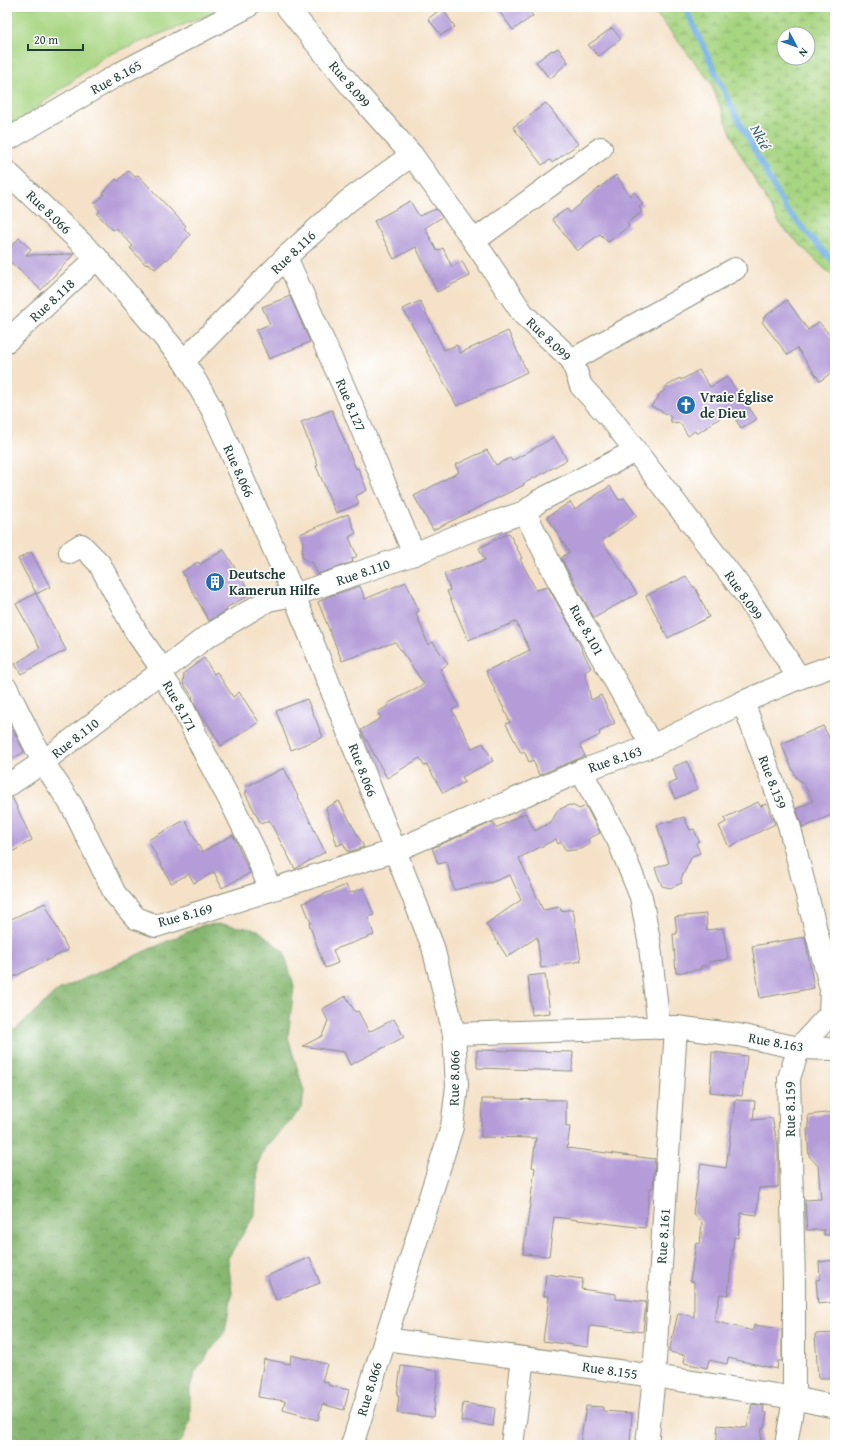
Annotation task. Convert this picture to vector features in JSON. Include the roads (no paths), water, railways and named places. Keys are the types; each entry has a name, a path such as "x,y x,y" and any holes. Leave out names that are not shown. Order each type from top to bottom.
{"street":[{"name":"Rue 8.165","path":"7,140 119,74 247,7"},
{"name":"Rue 8.099","path":"287,7 355,91 412,155 474,241 523,314 572,360 581,386 612,420 744,592 799,678"},
{"path":"474,241 601,148"},
{"name":"Rue 8.116","path":"184,361 286,257 348,201 412,155"},
{"name":"Rue 8.066","path":"7,172 97,258 184,361 213,411 294,595 433,947 454,1034 457,1086 452,1127 352,1445"},
{"name":"Rue 8.127","path":"286,257 350,401 414,554"},
{"name":"Rue 8.118","path":"7,341 97,258"},
{"path":"572,360 735,269"},
{"name":"Rue 8.110","path":"7,786 43,762 205,638 268,600 294,595 414,554 469,531 525,512 539,501 635,451"},
{"name":"Rue 8.101","path":"525,512 556,576 652,746"},
{"name":"Rue 8.171","path":"70,552 81,545 99,564 136,632 157,662 160,673 180,702 205,754 234,808 254,849 270,890"},
{"name":"Rue 8.163","path":"394,851 582,771 652,746 743,702 799,678 835,665"},
{"name":"Rue 8.169","path":"7,689 43,762 72,806 115,894 136,918 156,926 394,851"},
{"name":"Rue 8.159","path":"743,702 789,825 831,989 830,1014 799,1048 789,1078 794,1282 794,1398 786,1445"},
{"name":"Rue 8.161","path":"582,771 618,840 641,897 667,1027 654,1376 647,1445"},
{"name":"Rue 8.163","path":"454,1034 667,1027 738,1035 799,1048 835,1049"},
{"name":"Rue 8.155","path":"385,1339 654,1376 794,1398 835,1407"},
{"path":"512,1445 523,1358"}],"waterway":[{"name":"Nkié","path":"685,7 731,106 785,208 835,264"}],"place":[{"name":"Vraie Église de Dieu","path":"686,405"},
{"name":"Deutsche Kamerun Hilfe","path":"215,582"}]}
